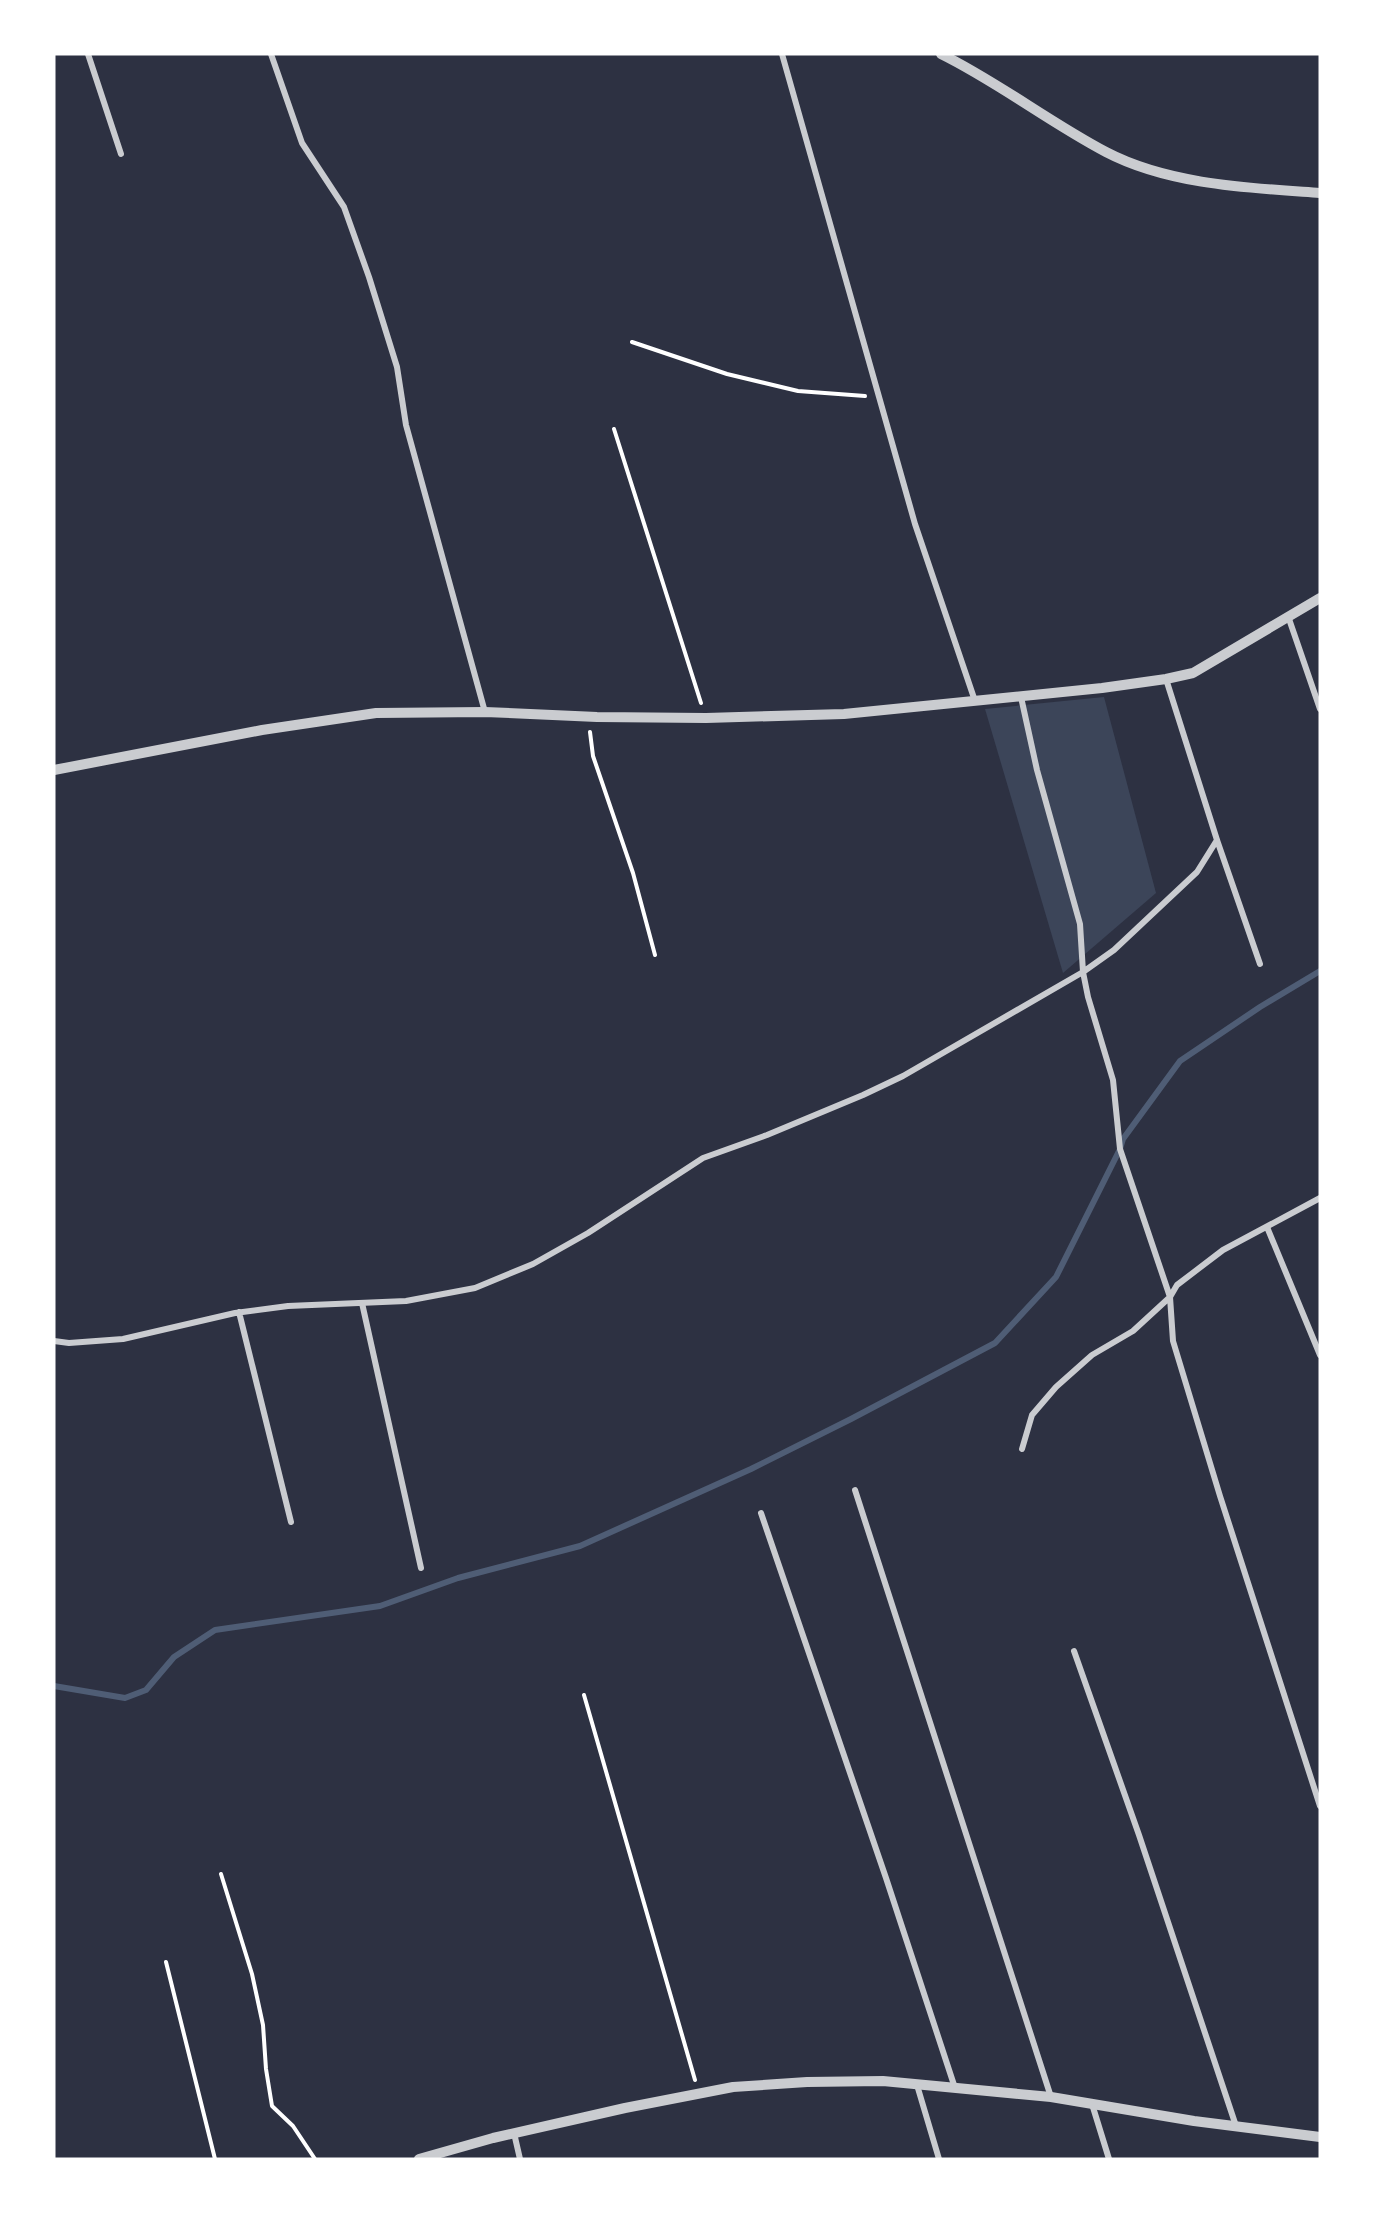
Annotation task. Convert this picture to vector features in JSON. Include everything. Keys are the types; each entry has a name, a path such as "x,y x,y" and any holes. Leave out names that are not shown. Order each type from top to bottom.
{"street":[{"path":"88,54 121,154"},
{"path":"271,54 302,143 344,207 369,277 397,368 406,425 485,712"},
{"path":"782,54 915,524 975,701"},
{"path":"941,54 975,71 1107,153 1156,172 1238,188 1320,193"},
{"path":"54,770 262,730 376,713 485,712 588,717 706,718 844,714 1021,697 1166,679 1192,673 1320,598"},
{"path":"1288,616 1320,709"},
{"path":"1166,679 1217,840 1260,964"},
{"path":"1021,697 1037,770 1080,924 1083,972 1088,997 1113,1080 1120,1149 1170,1297 1173,1341 1220,1496 1320,1806"},
{"path":"54,1341 69,1343 123,1340 239,1312 288,1306 406,1301 475,1288 533,1264 588,1233 703,1158 863,1095 903,1076 1083,972 1114,950 1197,872 1217,840"},
{"path":"1022,1449 1032,1415 1056,1387 1092,1355 1133,1331 1170,1297 1177,1285 1215,1255 1320,1198"},
{"path":"1267,1227 1320,1355"},
{"path":"362,1303 421,1568"},
{"path":"239,1312 291,1522"},
{"path":"855,1490 1051,2097"},
{"path":"761,1513 955,2088"},
{"path":"1074,1650 1139,1835 1236,2127"},
{"path":"419,2159 514,2133 733,2087 807,2082 883,2081 1051,2097 1320,2138"},
{"path":"917,2085 939,2159"},
{"path":"1091,2104 1109,2159"},
{"path":"514,2133 520,2159"}],"path":[{"path":"632,342 727,374 798,391 878,397"},
{"path":"614,429 706,718"},
{"path":"588,717 593,756 633,873 655,955"},
{"path":"584,1695 699,2094"},
{"path":"221,1874 252,1974 263,2025 266,2069 272,2106 293,2126 315,2159"},
{"path":"166,1962 215,2159"}],"shaded area":[{"path":"1104,697 1156,893 1063,973 985,709"}],"waterway":[{"path":"54,1686 125,1698 146,1690 174,1657 215,1630 380,1606 458,1578 580,1546 751,1469 995,1343 1056,1277 1123,1139 1180,1061 1260,1007 1320,971"}]}
